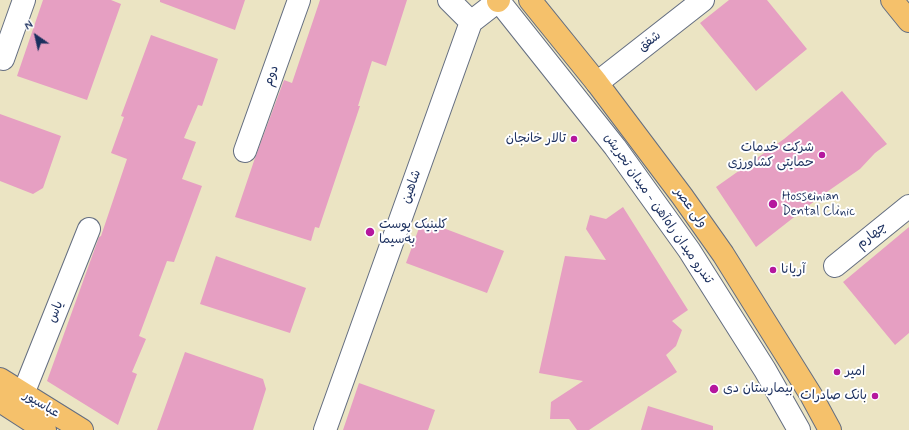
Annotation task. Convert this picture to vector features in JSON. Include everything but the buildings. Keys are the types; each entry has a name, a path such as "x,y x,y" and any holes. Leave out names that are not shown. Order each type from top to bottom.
{"main road":[{"name":"ولی عصر","path":"530,0 597,83 682,196 723,254 811,395 830,430"},
{"path":"892,0 909,21"},
{"name":"عباسپور","path":"0,379 82,430"},
{"name":"عباسپور","path":"0,401 45,430"}],"street":[{"path":"2,59 24,0"},
{"name":"دوم","path":"244,151 299,0"},
{"path":"449,0 471,22 498,0"},
{"name":"تندرو میدان راه‌آهن - میدان تجریش","path":"498,0 615,147 689,250 765,370 799,430"},
{"name":"شفق","path":"597,83 703,0"},
{"name":"شاهین","path":"325,430 471,22"},
{"name":"چهارم","path":"835,266 909,206"},
{"name":"یاس","path":"23,394 89,230"}],"place":[{"name":"تالار خانجان","path":"574,139"},
{"name":"شرکت خدمات حمایتی کشاورزی","path":"822,155"},
{"name":"Hosseinian Dental Clinic","path":"773,204"},
{"name":"کلینیک پوست به‌سیما","path":"370,232"},
{"name":"آریانا","path":"773,270"},
{"name":"امیر","path":"837,372"},
{"name":"بیمارستان دی","path":"714,389"},
{"name":"بانک صادرات","path":"875,396"}]}
